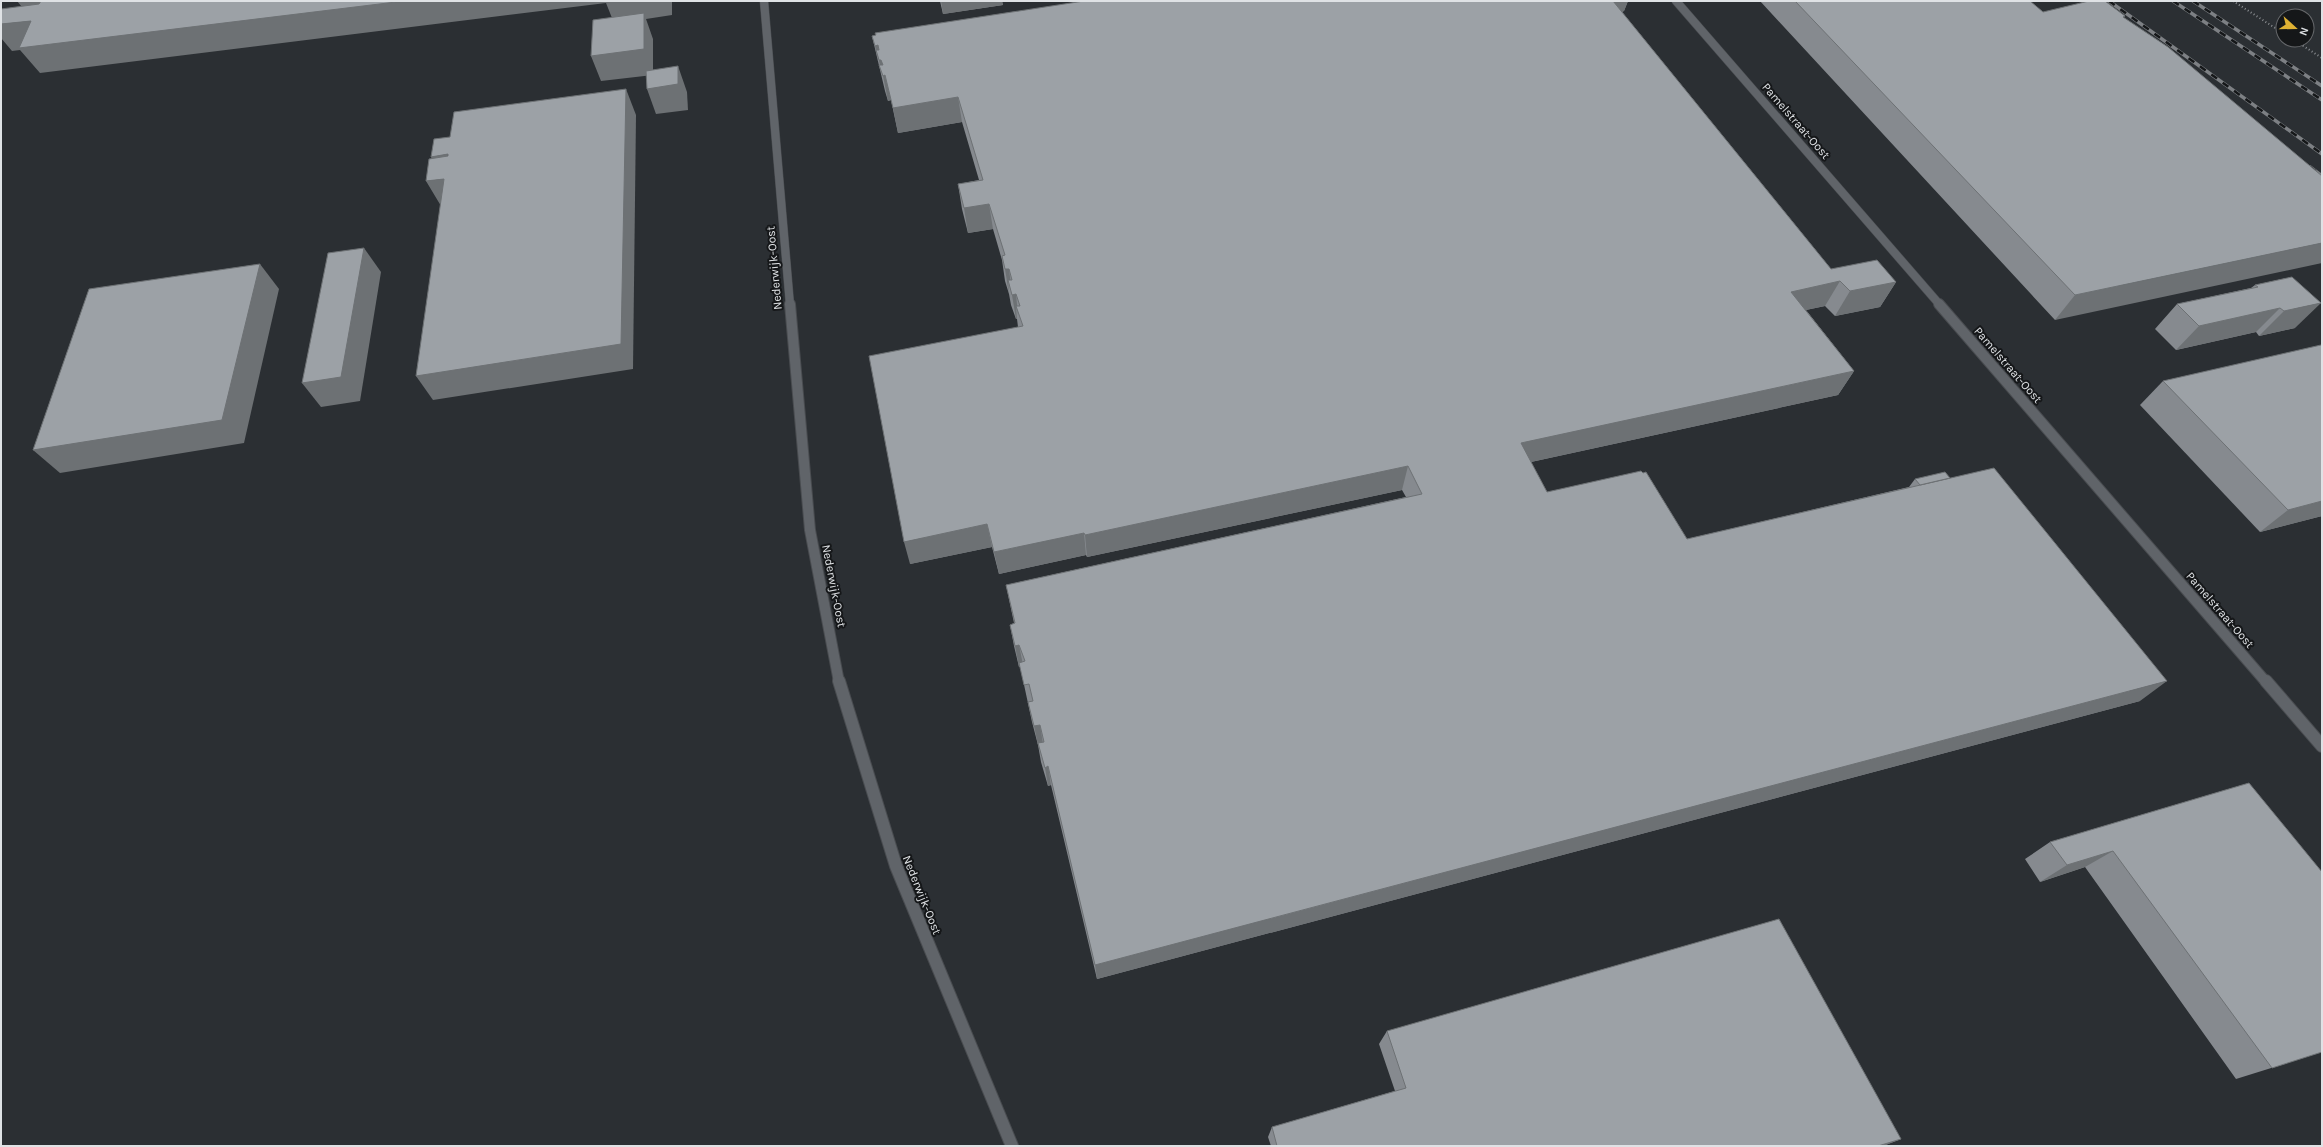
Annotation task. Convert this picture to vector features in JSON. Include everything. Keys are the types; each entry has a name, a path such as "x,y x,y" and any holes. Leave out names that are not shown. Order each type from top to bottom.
{"street":[{"name":"Nederwijk-Oost","path":"764,1 810,530 840,681 896,866 1012,1146"},
{"name":"Pamelstraat-Oost","path":"1676,1 2322,746"}],"path":[{"path":"2233,1 2275,28"},
{"path":"2306,48 2322,58"}],"building":[{"path":"41,1 404,1 19,48 31,21 1,24 1,9 39,4"},
{"path":"1084,1 1613,1 1831,269 1877,260 1896,282 1850,291 1840,281 1791,292 1854,371 1521,443 1547,492 1641,471 1643,473 1646,472 1687,539 1994,468 2167,681 1095,965 1048,766 1045,768 1038,743 1044,742 1040,725 1034,726 1028,702 1033,701 1029,684 1024,685 1019,663 1025,661 1019,645 1015,646 1010,625 1015,623 1006,585 1422,494 1408,466 1085,535 1084,533 994,552 987,524 904,542 869,356 1023,326 1016,306 1020,306 1016,294 1012,295 1008,280 1012,280 1009,269 1005,269 1002,256 1005,255 989,204 964,208 958,184 983,180 958,97 893,108 885,75 883,76 879,65 883,65 881,60 879,60 876,50 879,50 878,45 875,46 872,36 876,35 875,33"},
{"path":"1795,1 2030,1 2043,12 2089,1 2105,1 2125,16 2123,17 2168,47 2322,176 2322,243 2075,295"},
{"path":"644,13 644,49 591,56 593,20"},
{"path":"678,66 678,84 647,89 646,71"},
{"path":"626,89 621,344 416,376 444,179 426,181 429,159 448,156 448,154 431,157 434,139 450,137 454,112"},
{"path":"364,248 341,377 302,383 328,253"},
{"path":"260,264 222,420 33,450 89,289"},
{"path":"2292,277 2321,303 2284,311 2280,308 2199,326 2177,304 2258,287 2255,285"},
{"path":"2321,345 2322,501 2288,510 2163,381"},
{"path":"1945,472 1950,478 1920,485 1915,479"},
{"path":"2249,783 2322,872 2322,1052 2272,1068 2113,851 2067,865 2050,842"},
{"path":"1779,919 1901,1139 1878,1146 1277,1146 1272,1127 1406,1088 1387,1031"}],"railway":[{"path":"2109,1 2322,154"},
{"path":"2173,1 2322,100"},
{"path":"2193,1 2322,86"},
{"path":"2310,167 2322,176"}]}
